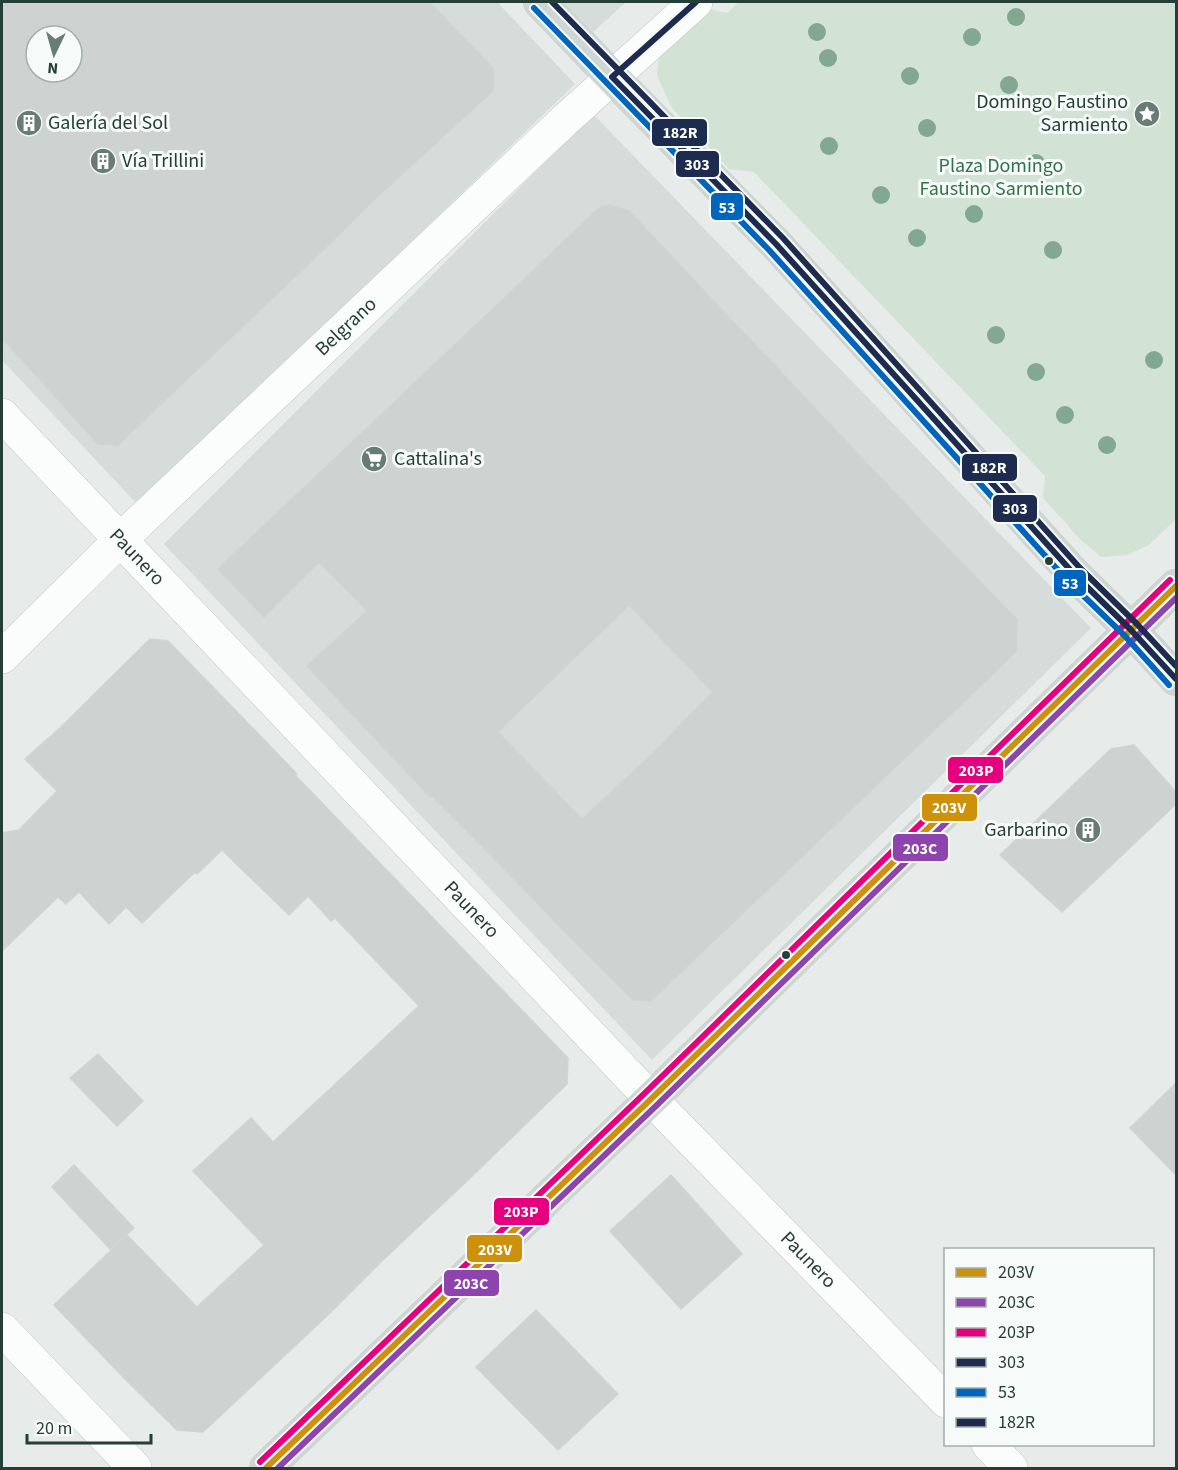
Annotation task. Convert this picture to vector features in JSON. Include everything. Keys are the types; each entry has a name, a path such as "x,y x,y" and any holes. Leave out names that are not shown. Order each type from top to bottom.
{"main road":[{"path":"540,2 776,244 1074,574 1176,678"},
{"path":"266,1468 651,1099 1176,586"}],"street":[{"name":"Belgrano","path":"2,657 120,540 565,120 696,2"},
{"name":"Paunero","path":"2,415 651,1099 944,1400"},
{"path":"2,1329 135,1468"},
{"path":"990,1446 1011,1468"}],"shaded area":[{"path":"2,2 497,2 575,84 138,505 2,360"},
{"path":"564,2 626,2 593,32"},
{"path":"593,114 1091,628 652,1060 164,544"}],"green space":[{"name":"Plaza Domingo Faustino Sarmiento","path":"739,2 1176,2 1176,519 1149,545 1127,555 1101,557 1080,539 1043,498 1045,476 754,172 729,169 672,108 657,76 660,47 698,7 727,13"}],"building":[{"path":"2,2 429,2 493,68 493,91 376,198 118,445 98,444 2,338"},
{"path":"609,205 629,211 1017,619 1016,652 651,1001 633,1000 432,796 430,797 307,666 367,611 319,562 264,617 218,569 602,206","holes":["629,605 713,692 649,757 582,819 498,732"]},
{"path":"150,639 168,641 568,1058 567,1084 203,1432 177,1430 54,1305 127,1235 197,1307 264,1245 193,1171 251,1118 273,1142 419,1006 335,918 331,921 308,896 289,915 222,850 197,874 195,872 142,923 126,907 109,924 79,892 66,904 58,897 2,951 2,833 19,830 57,791 25,759 61,727"},
{"name":"Garbarino","path":"1134,745 1176,792 1176,804 1062,912 1000,855 1111,749"},
{"path":"98,1054 143,1101 117,1126 70,1078"},
{"path":"1176,1083 1176,1175 1130,1128"},
{"path":"74,1165 134,1228 110,1249 52,1187"},
{"path":"671,1175 742,1254 681,1309 610,1231"},
{"path":"536,1310 618,1394 558,1450 476,1367"}],"transit line":[{"name":"182R","path":"552,2 783,238 1080,568 1176,666"},
{"name":"303","path":"696,2 612,77 776,244 1074,574 1131,630 1176,679"},
{"name":"53","path":"534,8 769,250 1067,580 1125,636 1169,685"},
{"name":"203P","path":"260,1462 645,1093 1170,580"},
{"name":"203V","path":"266,1468 651,1099 1176,586"},
{"name":"203C","path":"278,1468 657,1105 1176,598"}],"place":[{"name":"Domingo Faustino Sarmiento","path":"1147,114"},
{"name":"Galería del Sol","path":"29,123"},
{"name":"Vía Trillini","path":"103,161"},
{"name":"Cattalina's","path":"374,459"},
{"name":"Garbarino","path":"1088,830"}]}
